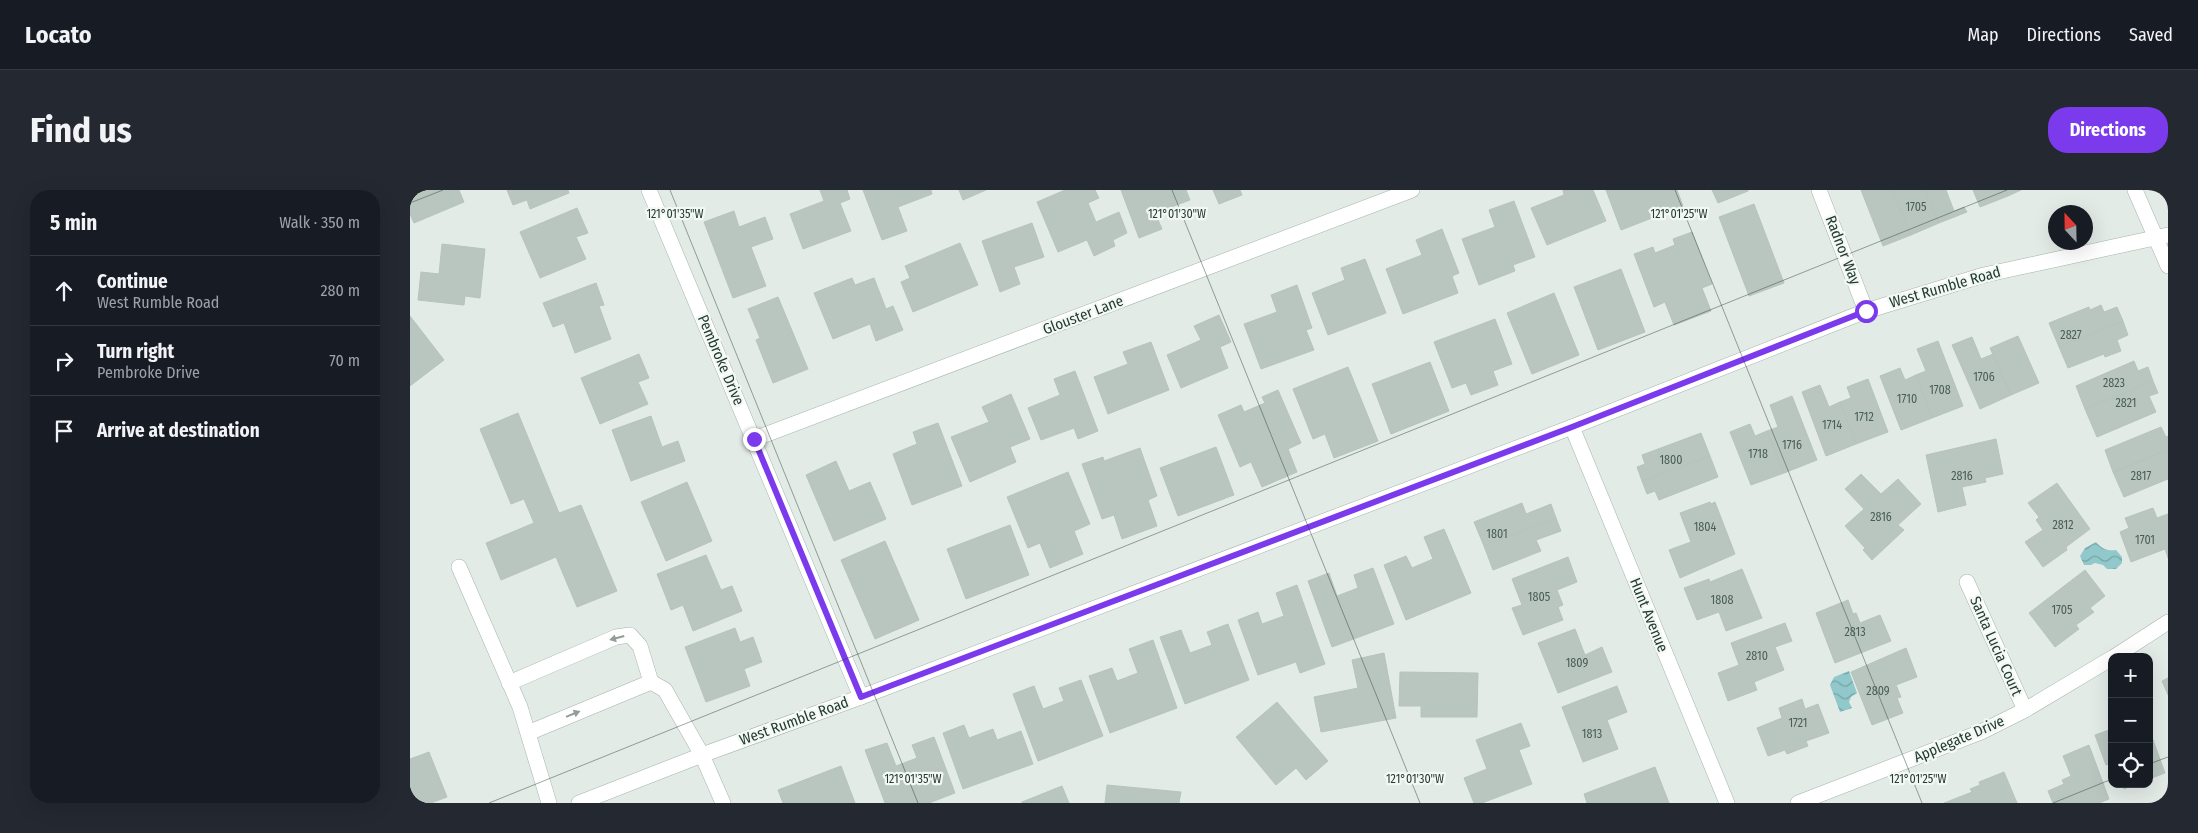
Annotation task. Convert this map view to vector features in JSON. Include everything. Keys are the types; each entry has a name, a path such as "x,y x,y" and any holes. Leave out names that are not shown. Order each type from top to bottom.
{"street":[{"name":"Pembroke Drive","path":"651,190 861,697"},
{"name":"Glouster Lane","path":"754,439 1412,190"},
{"name":"Radnor Way","path":"1819,190 1866,311"},
{"path":"2135,190 2162,237 2168,266"},
{"name":"West Rumble Road","path":"579,803 702,754 861,697 1572,427 1866,311 1984,275 2162,237"},
{"name":"Hunt Avenue","path":"1572,427 1726,803"},
{"path":"459,567 509,683 528,733 549,803"},
{"name":"Santa Lucia Court","path":"1967,582 2025,710"},
{"name":"Applegate Drive","path":"2121,653 2168,622"},
{"path":"509,683 616,638 630,636 640,646 651,682 665,690 702,754 723,803"},
{"name":"Applegate Drive","path":"1798,803 1981,732 2025,710 2108,661"},
{"path":"528,733 651,682"}],"water":[{"path":"2096,542 2105,549 2116,550 2122,557 2122,563 2116,569 2107,569 2103,565 2095,563 2084,565 2080,556 2085,548"},
{"path":"1849,671 1857,693 1851,697 1849,702 1852,708 1840,712 1830,685 1834,677"}],"building":[{"path":"410,190 459,190 464,202 414,223 410,214"},
{"path":"507,190 568,190 569,193 530,209 527,200 513,205"},
{"path":"820,190 847,190 850,199 840,203 851,231 803,249 790,214 824,201"},
{"path":"863,190 931,190 932,194 898,207 907,231 882,240"},
{"path":"959,190 986,190 963,200"},
{"path":"1065,190 1095,190 1099,198 1088,203 1096,222 1119,212 1127,233 1113,240 1115,246 1094,256 1087,240 1058,252 1037,202"},
{"path":"1121,190 1186,190 1190,200 1155,213 1162,229 1139,238"},
{"path":"1213,190 1240,190 1242,195 1219,204"},
{"path":"1563,190 1593,190 1606,221 1547,245 1531,208 1564,195"},
{"path":"1606,190 1677,190 1683,206 1621,230"},
{"path":"1712,190 1748,190 1748,191 1718,203"},
{"path":"1861,190 1892,190 1911,235 1883,246"},
{"path":"1892,190 1925,190 1939,223 1911,235"},
{"path":"1925,190 1946,190 1954,211 1964,207 1967,212 1939,223"},
{"path":"1973,190 2006,190 2008,196 1980,207"},
{"path":"2006,190 2021,190 2008,196"},
{"path":"1514,201 1535,257 1513,265 1515,271 1479,285 1462,239 1495,227 1489,210"},
{"path":"1754,204 1784,283 1749,296 1719,217"},
{"path":"577,208 588,233 576,237 586,259 540,278 520,232"},
{"path":"734,211 739,227 765,217 773,239 751,247 766,286 733,298 704,222"},
{"path":"1032,223 1044,257 1014,267 1020,284 1000,292 982,241"},
{"path":"1442,229 1459,273 1452,276 1458,293 1403,314 1386,269 1422,255 1416,240"},
{"path":"1692,232 1712,284 1702,288 1711,311 1674,325 1665,302 1654,307 1634,254 1653,247 1655,253 1675,245 1673,239"},
{"path":"960,243 978,285 913,312 901,282 910,278 905,266"},
{"path":"442,244 485,249 480,298 465,296 464,305 418,300 421,272 439,274"},
{"path":"1365,259 1386,313 1328,335 1312,293 1345,280 1341,268"},
{"path":"1621,269 1645,332 1598,350 1574,287"},
{"path":"852,278 855,285 874,278 886,309 893,306 903,330 876,341 870,324 833,339 814,293"},
{"path":"596,283 604,305 599,306 611,339 575,353 564,323 553,327 543,303"},
{"path":"1297,285 1312,328 1306,330 1314,350 1261,369 1244,324 1277,312 1271,295"},
{"path":"1554,293 1579,355 1532,374 1507,313"},
{"path":"778,297 808,369 773,383 756,340 760,338 748,309"},
{"path":"2101,305 2104,312 2117,307 2123,321 2059,347 2049,323 2089,307 2090,310"},
{"path":"1219,315 1231,342 1220,347 1228,368 1181,388 1167,355 1201,340 1194,326"},
{"path":"410,316 444,360 410,386"},
{"path":"1495,319 1512,364 1493,371 1498,385 1471,395 1466,383 1452,388 1434,342"},
{"path":"2123,321 2128,335 2117,340 2121,351 2105,357 2104,354 2068,368 2059,347"},
{"path":"2018,336 2039,383 2011,395 1990,348"},
{"path":"1972,337 1981,359 1993,354 2011,395 1980,409 1952,345"},
{"path":"1938,341 1963,406 1932,418 1916,375 1926,371 1917,349"},
{"path":"1151,342 1169,390 1108,414 1094,377 1128,364 1123,352"},
{"path":"639,354 649,378 638,382 648,404 600,424 581,378"},
{"path":"2134,361 2138,371 2148,367 2153,381 2085,409 2076,386"},
{"path":"1430,362 1449,411 1391,434 1372,384"},
{"path":"1348,367 1378,441 1334,458 1325,434 1313,439 1293,389"},
{"path":"1900,368 1905,380 1916,375 1932,418 1901,430 1880,376"},
{"path":"1075,371 1098,431 1078,439 1074,428 1041,440 1028,408 1060,395 1054,379"},
{"path":"1868,379 1888,432 1856,444 1840,402 1851,398 1847,387"},
{"path":"2153,381 2158,393 2149,396 2156,412 2097,437 2085,409"},
{"path":"1820,385 1829,407 1840,402 1856,444 1826,456 1802,392"},
{"path":"1278,390 1301,443 1288,449 1297,472 1262,487 1251,462 1240,467 1218,415 1241,405 1244,412 1265,403 1262,397"},
{"path":"1011,394 1030,439 1010,447 1016,462 970,482 951,437 989,422 982,407"},
{"path":"1792,396 1817,460 1784,473 1767,431 1778,427 1770,405"},
{"path":"518,413 559,513 581,505 617,591 577,607 556,557 501,580 486,543 534,523 524,499 511,504 480,429"},
{"path":"651,416 662,447 678,441 685,461 631,481 612,430"},
{"path":"938,423 962,486 912,505 893,454 917,444 913,432"},
{"path":"1750,424 1755,436 1767,431 1784,473 1751,485 1730,432"},
{"path":"2161,427 2166,437 2168,436 2168,450 2113,472 2105,450"},
{"path":"1701,433 1710,456 1642,481 1637,467 1645,464 1642,455"},
{"path":"1996,439 2003,474 1985,478 1986,482 1962,487 1966,505 1938,512 1926,455"},
{"path":"1216,447 1234,495 1178,516 1160,468"},
{"path":"1140,448 1157,496 1148,500 1157,526 1122,539 1114,515 1102,519 1082,464 1103,457 1104,461"},
{"path":"2168,450 2168,479 2124,497 2113,472"},
{"path":"1710,456 1718,477 1659,500 1655,491 1647,494 1642,481"},
{"path":"836,461 849,491 870,482 886,519 834,541 806,475"},
{"path":"1068,472 1090,524 1074,531 1083,554 1050,568 1040,543 1028,548 1007,497"},
{"path":"1861,474 1881,494 1898,479 1921,504 1898,525 1904,530 1872,560 1863,550 1865,548 1845,526 1864,509 1845,489"},
{"path":"687,482 712,541 666,561 641,502"},
{"path":"2057,483 2090,529 2066,547 2067,550 2043,567 2025,542 2043,530 2036,520 2039,517 2028,503"},
{"path":"1710,502 1711,504 1715,502 1735,554 1680,578 1669,550 1691,542 1680,513"},
{"path":"1522,503 1526,514 1551,504 1556,518 1484,546 1474,522"},
{"path":"2153,508 2157,518 2168,514 2168,558 2165,549 2131,562 2120,532 2129,528 2125,518"},
{"path":"1556,518 1561,531 1536,540 1541,551 1493,570 1484,546"},
{"path":"1010,525 1029,575 966,599 947,549"},
{"path":"1444,529 1471,593 1406,620 1384,565 1406,556 1412,568 1433,559 1424,537"},
{"path":"885,541 919,620 875,639 841,560"},
{"path":"706,555 721,590 732,586 742,611 693,631 683,605 671,610 657,574"},
{"path":"1568,557 1577,582 1557,590 1563,605 1558,607 1563,620 1523,635 1512,608 1522,605 1512,579"},
{"path":"1373,568 1394,624 1332,647 1308,581 1329,573 1337,596 1358,588 1354,575"},
{"path":"1742,569 1762,618 1726,631 1719,612 1697,620 1684,588 1709,579 1710,582"},
{"path":"2085,570 2105,596 2090,608 2094,612 2076,625 2079,629 2055,647 2029,613"},
{"path":"1297,585 1325,664 1300,673 1296,662 1258,675 1238,620 1258,612 1262,624 1284,616 1276,593"},
{"path":"1848,600 1853,614 1856,613 1860,623 1880,615 1891,641 1835,663 1816,613"},
{"path":"1785,623 1792,641 1775,647 1784,670 1754,682 1757,690 1728,701 1718,673 1739,665 1731,643"},
{"path":"1228,624 1249,680 1185,704 1160,637 1181,630 1190,653 1212,645 1207,632"},
{"path":"735,628 740,642 753,637 762,662 744,669 750,686 706,702 685,647"},
{"path":"1575,629 1585,655 1602,647 1612,672 1558,693 1538,643"},
{"path":"1153,640 1177,708 1110,733 1089,676 1112,668 1117,681 1138,673 1129,649"},
{"path":"1906,648 1917,677 1896,685 1901,697 1897,698 1903,713 1872,725 1851,672"},
{"path":"1384,653 1396,718 1321,732 1314,697 1358,688 1352,660"},
{"path":"1400,672 1478,673 1477,717 1421,717 1421,706 1399,706"},
{"path":"2168,678 2168,695 2162,681"},
{"path":"1081,680 1103,736 1038,761 1013,694 1034,686 1043,709 1064,701 1059,688"},
{"path":"1617,686 1627,712 1607,720 1618,749 1583,762 1562,707"},
{"path":"1802,699 1805,709 1818,704 1829,733 1806,741 1808,746 1787,754 1785,750 1768,756 1757,728 1782,718 1779,708"},
{"path":"1277,702 1328,761 1306,780 1296,768 1276,785 1236,737"},
{"path":"1521,723 1530,746 1519,750 1532,784 1482,803 1474,803 1464,778 1487,769 1476,740"},
{"path":"964,725 969,738 993,729 997,740 1021,731 1033,764 963,789 943,733"},
{"path":"2108,730 2108,764 2106,765 2095,735"},
{"path":"934,737 955,793 929,803 885,803 865,750 887,743 896,766 917,758 912,745"},
{"path":"2153,740 2165,773 2153,778"},
{"path":"2089,745 2109,799 2099,803 2053,803 2048,791 2064,784 2062,780 2071,776 2063,756"},
{"path":"429,752 447,797 431,803 410,803 410,759"},
{"path":"841,766 855,803 783,803 778,790"},
{"path":"1655,767 1669,803 1587,803 1584,794"},
{"path":"2004,772 2017,803 1944,803 1972,792 1970,789 1980,785 1979,782"},
{"path":"1107,785 1181,792 1179,803 1105,803"},
{"path":"1062,786 1069,803 1022,803 1022,802"}],"route":[{"path":"754,439 861,697 1572,427 1866,311"}]}
